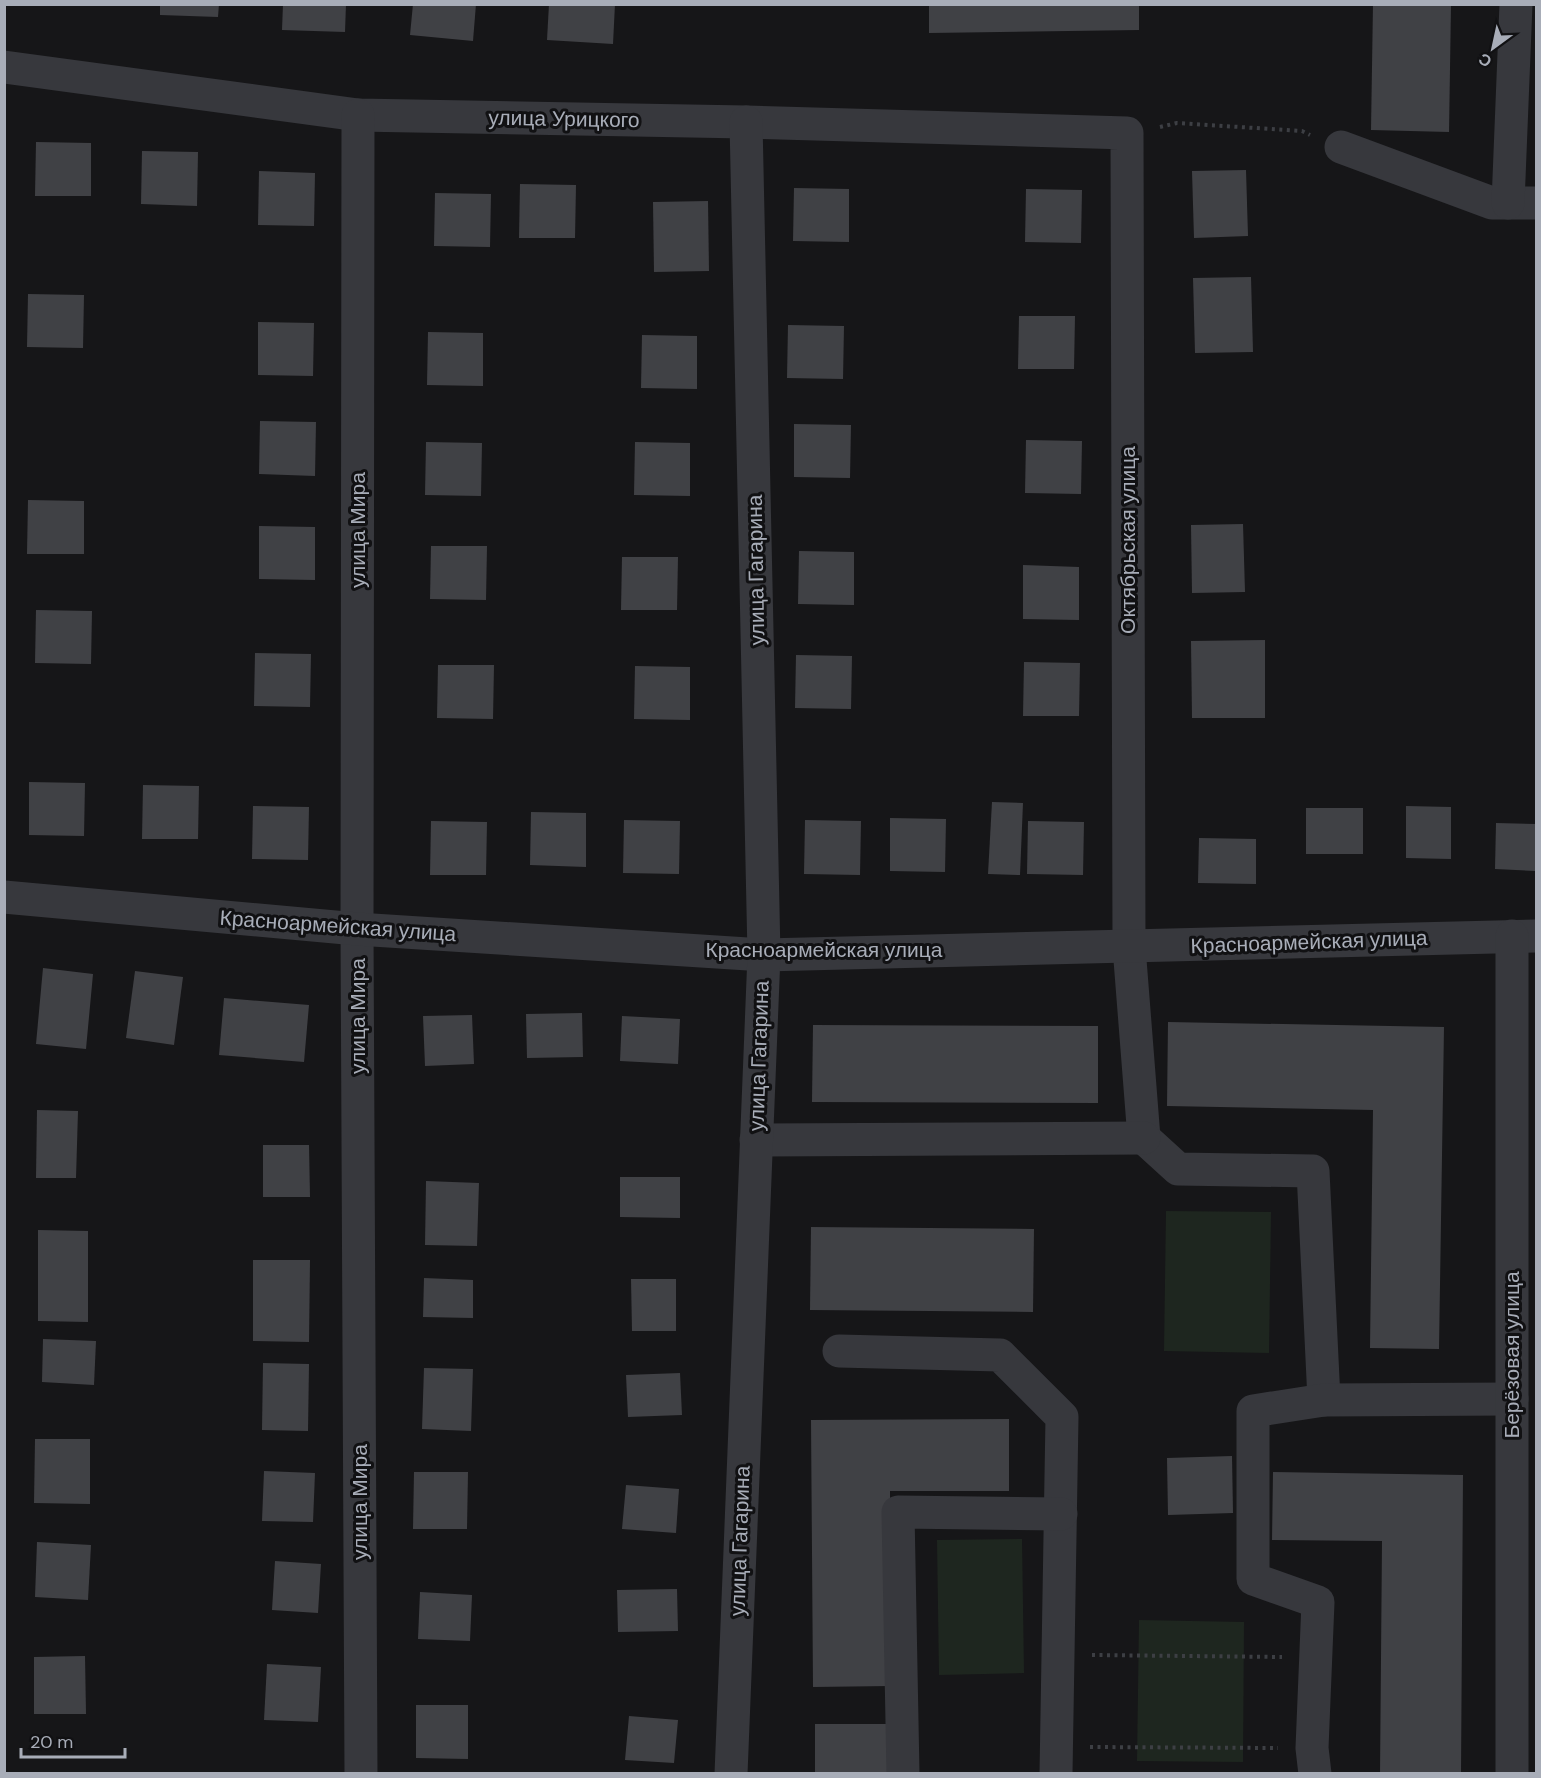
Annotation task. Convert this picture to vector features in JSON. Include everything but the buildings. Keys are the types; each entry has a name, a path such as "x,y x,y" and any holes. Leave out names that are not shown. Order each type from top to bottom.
{"street":[{"path":"1341,147 1492,203 1522,203 1516,4"},
{"name":"улица Урицкого","path":"4,67 358,115 746,122 1127,133"},
{"name":"улица Мира","path":"358,115 357,929 361,1773"},
{"name":"улица Гагарина","path":"731,1773 764,955 746,122"},
{"name":"Октябрьская улица","path":"1127,133 1128,947 1144,1138"},
{"name":"Красноармейская улица","path":"4,897 357,929 764,955 1524,936"},
{"name":"Берёзовая улица","path":"1512,1773 1512,1399 1524,936"},
{"path":"756,1140 1144,1138 1178,1169 1313,1171 1324,1400"},
{"path":"839,1351 1000,1355 1062,1417 1056,1760"},
{"path":"1314,1761 1318,1602 1253,1579 1253,1411 1324,1400 1512,1399"},
{"path":"903,1773 898,1512 1060,1514"}],"path":[{"path":"1127,133 1177,123 1257,128 1302,131 1341,147"},
{"path":"1058,1655 1316,1658"},
{"path":"1056,1760 1314,1761"}],"shaded area":[{"path":"1166,1211 1271,1212 1269,1353 1164,1351"},
{"path":"1022,1539 1024,1673 939,1675 937,1540"},
{"path":"1139,1620 1244,1622 1243,1762 1137,1761"}]}
